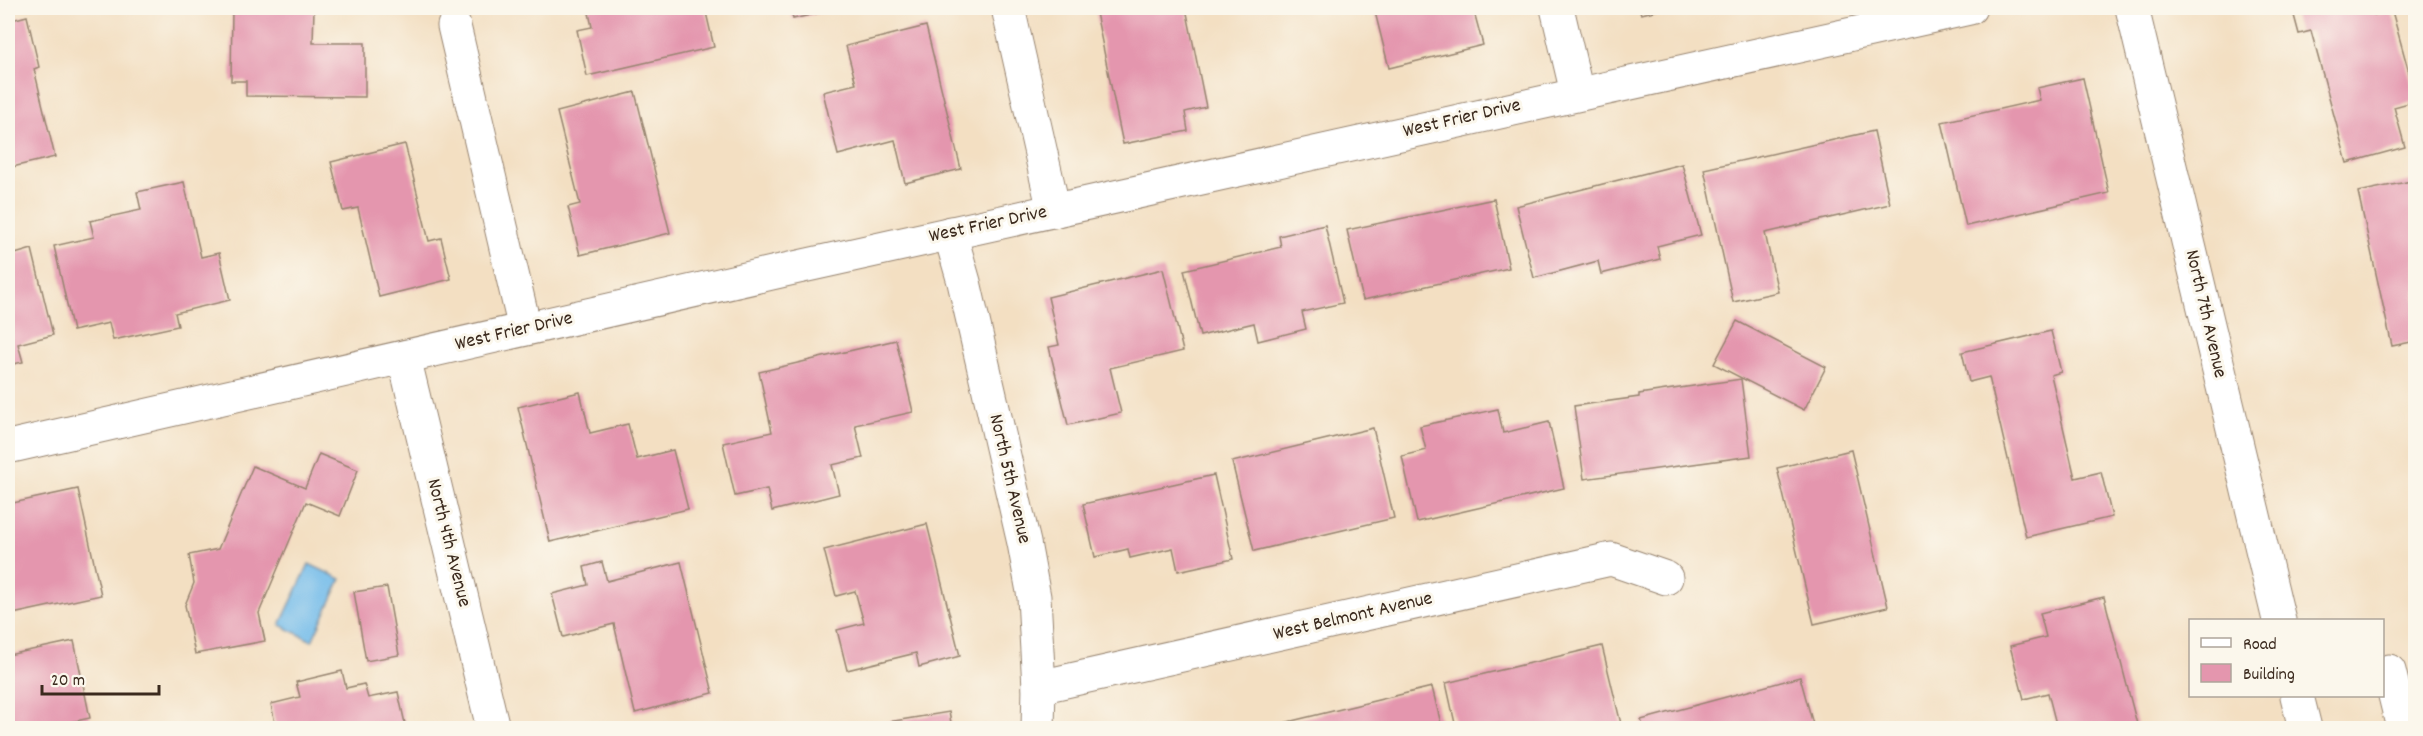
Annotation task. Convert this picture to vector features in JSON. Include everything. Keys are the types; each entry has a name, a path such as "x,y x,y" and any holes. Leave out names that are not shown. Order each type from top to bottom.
{"street":[{"path":"1008,8 1054,211"},
{"path":"1557,8 1577,93"},
{"name":"West Frier Drive","path":"8,447 950,233 1970,8"},
{"name":"North 7th Avenue","path":"2132,8 2279,619"},
{"path":"454,26 525,329"},
{"name":"North 5th Avenue","path":"950,233 966,293 1034,597 1039,687 1038,729"},
{"name":"North 4th Avenue","path":"404,357 493,729"},
{"name":"West Belmont Avenue","path":"1039,687 1611,559 1666,578"},
{"path":"2389,671 2403,729"},
{"path":"2297,697 2305,729"}],"water":[{"path":"309,564 341,579 312,641 280,625"}],"building":[{"path":"232,8 314,8 313,43 365,43 365,97 246,96 246,81 231,81"},
{"path":"588,8 705,8 714,47 587,76 577,30 592,27"},
{"path":"790,8 840,8 793,19"},
{"path":"1095,8 1186,8 1206,107 1185,112 1188,131 1123,144"},
{"path":"1374,8 1473,8 1483,45 1389,68"},
{"path":"1639,8 1667,8 1641,14"},
{"path":"2292,8 2371,8 2374,15 2392,11 2416,98 2416,101 2394,107 2405,147 2347,163 2311,31 2299,34"},
{"path":"27,16 39,67 34,69 55,157 8,168 8,21"},
{"path":"926,26 961,169 905,183 895,140 838,155 823,92 856,84 846,46"},
{"path":"2083,78 2109,193 1966,226 1942,122 2040,100 2037,88"},
{"path":"635,92 670,233 580,255 568,207 580,204 557,112"},
{"path":"1874,131 1890,204 1765,233 1778,292 1733,302 1704,169"},
{"path":"405,144 429,241 441,238 451,279 379,297 358,208 343,211 331,162"},
{"path":"1682,164 1701,235 1657,246 1660,259 1601,274 1598,261 1534,278 1516,206"},
{"path":"2416,180 2416,341 2392,346 2358,192"},
{"path":"184,182 201,257 219,253 230,300 175,313 178,326 113,340 109,323 73,331 54,246 94,237 90,221 141,210 137,192"},
{"path":"1494,199 1509,268 1363,300 1347,230"},
{"path":"1325,225 1343,303 1302,312 1306,329 1258,341 1254,323 1200,336 1184,270 1281,247 1279,236"},
{"path":"32,249 53,335 18,344 23,362 8,365 8,256"},
{"path":"1163,269 1183,351 1110,368 1121,413 1068,425 1049,347 1059,345 1048,297"},
{"path":"1737,321 1826,367 1804,410 1714,364"},
{"path":"2051,331 2061,372 2051,375 2075,478 2101,472 2112,517 2026,537 1989,377 1969,382 1962,352"},
{"path":"896,340 913,412 855,425 863,458 832,465 839,494 772,511 767,489 735,496 723,443 772,432 759,372"},
{"path":"1741,379 1751,456 1584,479 1574,406"},
{"path":"580,392 590,433 628,424 637,459 673,450 688,509 550,542 518,407"},
{"path":"1498,409 1503,433 1549,422 1564,488 1417,522 1402,456 1426,450 1420,426"},
{"path":"1373,428 1394,518 1254,551 1232,462"},
{"path":"1851,450 1888,607 1814,624 1777,468"},
{"path":"319,454 358,470 340,516 306,502 259,613 265,641 195,654 185,605 194,583 189,555 218,549 253,466 305,488"},
{"path":"1214,475 1233,559 1178,571 1173,548 1130,558 1128,549 1095,557 1083,504"},
{"path":"78,489 101,595 8,615 8,504"},
{"path":"927,524 960,656 919,667 916,653 847,670 837,630 864,623 855,591 836,596 824,550"},
{"path":"602,562 607,581 681,562 713,693 635,713 614,624 563,637 552,594 588,585 584,567"},
{"path":"387,587 399,655 366,661 354,592"},
{"path":"2104,597 2138,728 2057,728 2048,693 2024,699 2010,646 2046,637 2040,613"},
{"path":"74,641 90,718 43,728 8,728 8,655"},
{"path":"1602,646 1622,728 1456,728 1446,683"},
{"path":"342,671 346,688 364,684 368,698 398,692 406,728 276,728 271,704 300,697 296,682"},
{"path":"1800,677 1814,728 1644,728 1641,720"},
{"path":"1432,687 1442,728 1272,728 1271,726"},
{"path":"949,712 952,728 870,728 870,725"}]}
